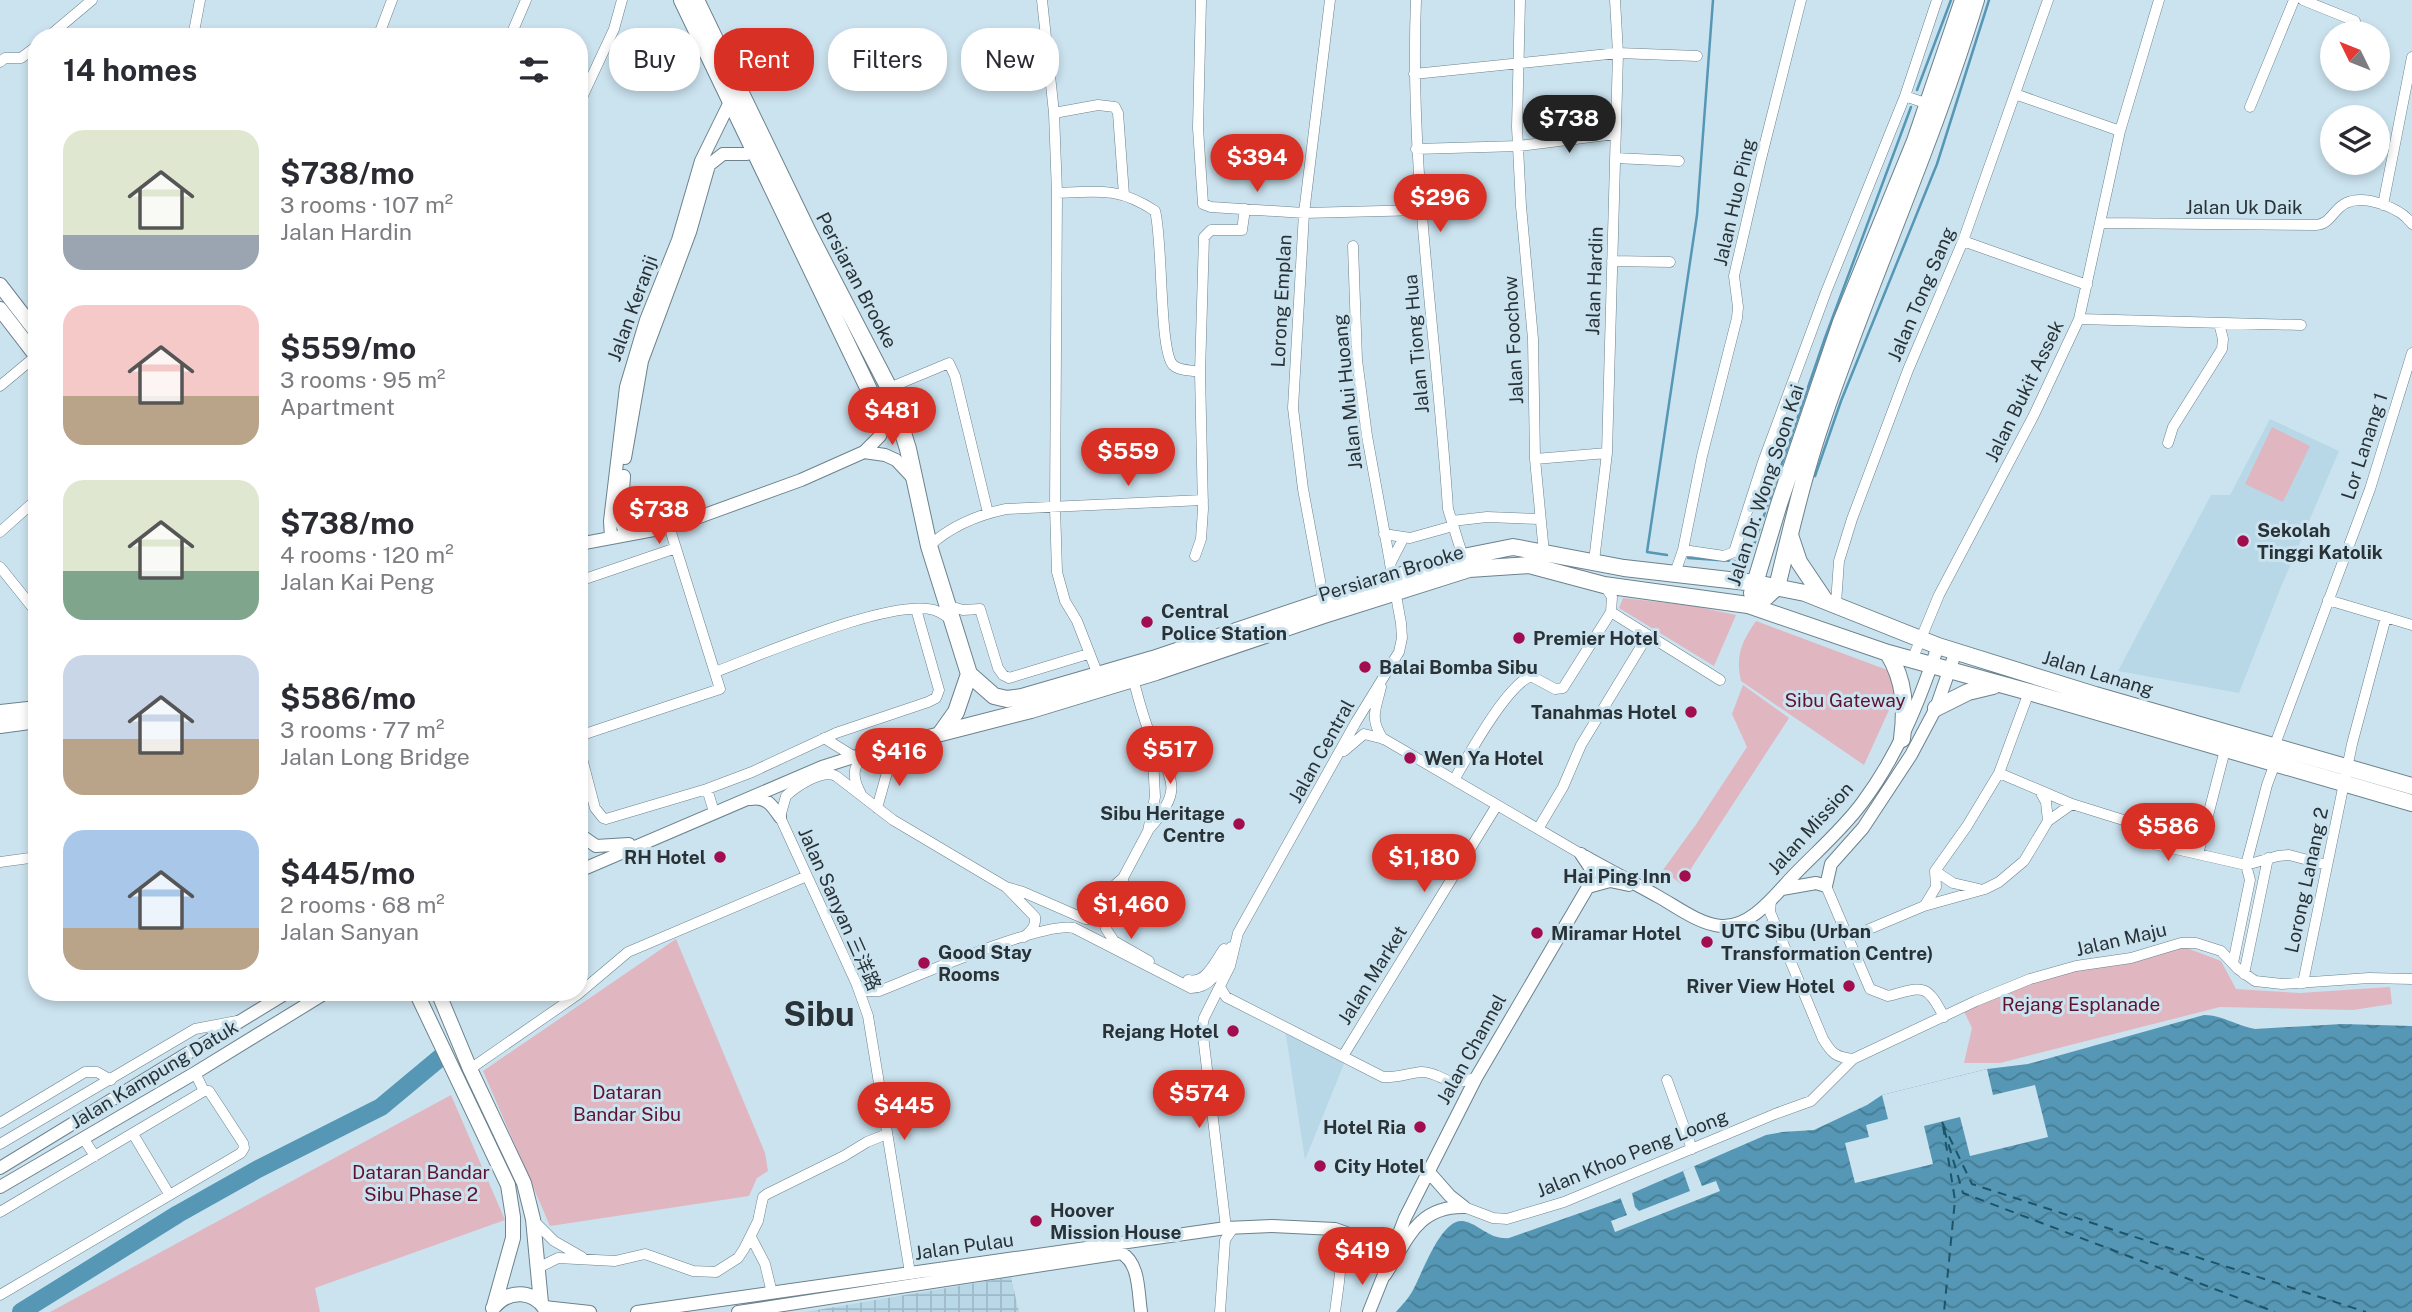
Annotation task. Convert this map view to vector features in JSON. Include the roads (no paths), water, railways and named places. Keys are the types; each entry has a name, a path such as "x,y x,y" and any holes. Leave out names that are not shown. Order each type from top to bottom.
{"main road":[{"name":"Persiaran Brooke","path":"682,0 730,102 757,143 889,388 908,449 929,546 969,674 989,694 1007,699 1022,697 1098,675 1131,672 1392,577 1469,569 1541,566 1604,584 1748,605 1802,623"},
{"name":"Persiaran Brooke","path":"696,0 757,143 885,423"},
{"name":"Jalan Dr. Wong Soon Kai","path":"1748,605 1841,322 1911,153 1963,0"},
{"name":"Jalan Dr. Wong Soon Kai","path":"1748,605 1774,590 1822,419 1924,153 1976,0"},
{"path":"0,285 28,321"},
{"path":"0,309 28,346"},
{"path":"1790,535 1799,562 1830,601"},
{"name":"Persiaran Brooke","path":"941,733 1031,710 1392,577 1463,557 1513,547 1674,576 1755,583 1774,590"},
{"path":"1774,590 1802,623"},
{"name":"Jalan Lanang","path":"1774,590 1830,601 1920,640 2345,776 2412,803"},
{"name":"Jalan Lanang","path":"1802,623 1931,666 2225,750 2275,755"},
{"path":"1888,653 1897,668 1904,694 1906,712 1902,739"},
{"path":"941,733 956,712 969,674"},
{"path":"1936,708 1968,692 1999,685"},
{"path":"0,712 28,709"},
{"path":"0,726 28,722"},
{"name":"Jalan Lanang","path":"2345,776 2412,786"},
{"path":"420,1001 508,1185 513,1238 491,1310"},
{"path":"442,1001 470,1069 524,1183 533,1219 544,1307"},
{"path":"497,1162 511,1155"},
{"path":"491,1310 511,1294 522,1293 532,1296 544,1307"}],"street":[{"path":"59,28 92,0"},
{"path":"195,28 200,0"},
{"path":"381,28 392,0"},
{"path":"514,28 526,0"},
{"path":"588,85 609,41 622,0"},
{"path":"1042,0 1054,113 1057,193 1057,572 1065,601 1073,613 1098,675"},
{"path":"1202,0 1198,128 1203,204 1304,213 1422,210"},
{"name":"Lorong Emplan","path":"1324,602 1293,421 1304,213 1330,0"},
{"name":"Jalan Tiong Hua","path":"1416,0 1413,74 1416,149 1448,509 1463,557"},
{"name":"Jalan Foochow","path":"1520,0 1517,127 1533,340 1535,459 1544,553"},
{"name":"Jalan Hardin","path":"1594,561 1607,453 1618,53 1615,0"},
{"name":"Jalan Huo Ping","path":"1674,576 1683,550 1702,456 1737,318 1734,276 1801,0"},
{"path":"1683,550 1724,556 1734,552 1763,462 1826,292 1905,96 1937,0"},
{"name":"Jalan Tong Sang","path":"1830,601 1852,519 1908,370 1963,241 2048,0"},
{"name":"Jalan Bukit Assek","path":"1912,660 1939,595 2034,415 2079,318 2120,131 2159,0"},
{"path":"2250,107 2294,0"},
{"path":"2303,0 2355,21"},
{"path":"0,62 5,58 22,58 28,53"},
{"path":"1413,74 1618,53 1697,56"},
{"path":"2412,57 2383,205 2405,217 2412,225"},
{"path":"2015,94 2120,131"},
{"path":"1905,96 1928,104"},
{"name":"Jalan Keranji","path":"611,537 610,521 621,421 635,351 678,240 701,161 730,102"},
{"path":"1054,113 1098,105 1115,107 1118,113 1124,195"},
{"path":"1416,149 1519,146 1615,134"},
{"path":"710,141 723,154 747,153 757,143"},
{"name":"Jalan Keranji","path":"633,534 623,527 621,521 625,460 642,361 690,232 709,166 723,154"},
{"path":"1615,158 1679,161"},
{"path":"1057,193 1107,190 1124,195 1156,214 1169,359 1177,368 1200,372"},
{"name":"Jalan Uk Daik","path":"2101,223 2316,225 2330,220 2339,209 2350,202 2383,205"},
{"path":"1195,556 1201,539 1203,500 1200,372 1204,237 1211,230 1242,230 1245,209"},
{"path":"1963,241 2087,285"},
{"name":"Jalan Mui Huoang","path":"1353,246 1357,360 1367,436 1392,577"},
{"path":"1612,261 1670,262"},
{"path":"2079,318 2301,325"},
{"path":"2168,443 2173,427 2222,349 2223,338 2219,324"},
{"name":"Lor Lanang 1","path":"2233,964 2250,880 2246,865 2275,755 2370,489 2412,353"},
{"path":"0,386 28,363"},
{"path":"889,388 948,363 955,376 988,513"},
{"path":"621,421 629,418 636,392"},
{"path":"588,542 669,526 800,480 863,452 880,436 885,423"},
{"path":"863,452 895,460 912,477"},
{"path":"1535,459 1607,453"},
{"path":"929,546 944,532 988,513 1006,509 1203,500"},
{"path":"0,532 28,507"},
{"path":"1384,534 1404,539 1487,517 1540,519"},
{"path":"588,733 720,689 669,526"},
{"path":"1392,577 1404,539"},
{"path":"588,578 676,548"},
{"path":"0,567 28,602"},
{"name":"Jalan Central","path":"1236,938 1356,722 1399,652 1402,638 1392,577"},
{"path":"1454,780 1489,722 1522,681 1531,676 1555,689 1563,688 1611,612 1612,597 1604,584"},
{"path":"2329,600 2412,625"},
{"path":"715,672 876,615 916,609 951,613 979,609 998,668 1009,678 1088,654"},
{"path":"588,779 596,808 603,818 707,789 752,772 824,738 928,702 938,694 916,609"},
{"path":"1611,612 1720,680"},
{"name":"Lorong Lanang 2","path":"2303,983 2345,776 2386,617"},
{"path":"1538,829 1563,787 1581,745 1648,635"},
{"name":"Jalan Mission","path":"1639,887 1700,919 1724,926 1747,918 1771,900 1840,830 1862,802 1902,739 1921,697 1938,646"},
{"name":"Jalan Mission","path":"1826,886 1831,864 1863,828 1911,755 1936,708 1956,651"},
{"path":"780,817 782,805 789,793 822,774 831,774 893,820 1006,887 1085,919 1093,919 1116,884 1123,878 1148,831 1170,802 1172,789 1167,767 1152,738 1131,672"},
{"path":"1382,682 1374,719 1384,739"},
{"path":"1924,906 1936,887 1935,871 1967,826 1999,773 2029,692"},
{"path":"588,867 822,767 869,751 941,733"},
{"path":"1337,760 1364,734 1384,739 1639,887"},
{"path":"824,738 853,756"},
{"path":"1148,831 1155,797 1152,738"},
{"path":"2198,854 2225,750"},
{"path":"861,796 854,780 854,771 857,762 869,751"},
{"path":"869,751 880,753 888,769 877,808"},
{"path":"1999,773 2072,804 2149,828 2145,842 2246,865 2289,855 2327,865"},
{"path":"707,789 714,812"},
{"path":"2039,791 2046,802 2048,821"},
{"path":"740,801 764,799 780,817"},
{"path":"1848,938 1924,906 1999,883 2017,868 2048,821 2072,804"},
{"name":"Jalan Market","path":"1343,1056 1497,805"},
{"name":"Jalan Sanyan 三洋路","path":"780,817 857,985 868,1016 910,1273"},
{"path":"588,840 596,846 639,843"},
{"path":"1581,854 1591,869 1588,887 1610,881 1639,887"},
{"path":"0,862 28,858"},
{"path":"2244,974 2268,858"},
{"path":"1935,871 1962,886 1983,890"},
{"path":"588,986 628,952 807,876"},
{"path":"1123,878 1122,891 1106,924 1108,935 1148,960 1190,981 1203,978 1230,941 1236,938"},
{"path":"1782,888 1816,883 1826,886 1870,989 1888,996 1909,989 1924,990 1932,994 1944,1017"},
{"path":"1006,887 1035,917 1036,923 1024,937"},
{"name":"Jalan Channel","path":"1376,1246 1388,1248 1399,1235 1405,1217 1476,1078 1588,887"},
{"path":"1771,900 1770,912 1831,1053 1853,1059"},
{"path":"857,985 865,990 879,991 1024,937 1054,928 1073,928 1191,988 1210,982 1236,938"},
{"path":"1220,1312 1225,1245 1230,1228 1202,1027 1203,1018 1230,966 1236,938"},
{"name":"Jalan Maju","path":"1853,1059 1976,1000 2030,979 2076,967 2131,958 2181,943 2196,943 2221,951 2255,981 2303,983 2369,978 2412,979"},
{"path":"1220,987 1226,997 1383,1077 1399,1078 1424,1072 1454,1083 1476,1078"},
{"path":"868,1016 872,1001 879,991"},
{"path":"1213,1000 1226,997"},
{"name":"Jalan Kampung Datuk","path":"0,1168 274,1001"},
{"name":"Jalan Kampung Datuk","path":"0,1186 195,1073 312,1001"},
{"path":"470,1069 568,1001"},
{"path":"0,1144 195,1029 246,1020"},
{"path":"195,1029 200,1047"},
{"name":"Jalan Khoo Peng Loong","path":"1464,1208 1493,1218 1507,1219 1526,1215 1811,1101 1853,1059"},
{"path":"0,1123 85,1072 97,1072 111,1080"},
{"path":"195,1073 204,1091"},
{"path":"1667,1080 1692,1149"},
{"path":"0,1212 204,1091 209,1091 243,1143 241,1153 0,1295"},
{"path":"133,1134 169,1194"},
{"path":"538,1268 558,1258 615,1261 645,1254 693,1271 716,1272 738,1258 751,1237 766,1194 887,1134"},
{"path":"83,1138 95,1156"},
{"path":"1428,1171 1464,1208"},
{"path":"1369,1312 1385,1275 1409,1233 1420,1222 1441,1210 1464,1208"},
{"path":"533,1219 542,1232 586,1259"},
{"name":"Jalan Pulau","path":"637,1312 1230,1228 1272,1226 1335,1229 1376,1246"},
{"path":"1335,1229 1341,1252 1335,1312"},
{"path":"1205,1231 1216,1236 1225,1245"},
{"path":"751,1237 765,1264 772,1293"},
{"path":"1141,1312 1134,1266 1154,1238"},
{"path":"1376,1246 1386,1254 1388,1261 1385,1275"},
{"name":"Jalan Pulau","path":"738,1312 1112,1254 1125,1254 1134,1266"},
{"path":"544,1307 590,1312"}],"water":[{"path":"2204,1015 2255,1029 2342,1024 2412,1026 2412,1312 1396,1312 1411,1293 1440,1237 1455,1222 1463,1221 1496,1237 1509,1238 1614,1201 1766,1135 1814,1130 1882,1095 1987,1069 2028,1064"}],"waterway":[{"path":"1667,555 1647,552 1697,215 1713,0"},
{"path":"1917,90 1951,0"},
{"path":"1815,476 1841,401 1937,164 1989,0"},
{"path":"1688,558 1748,562 1825,338 1911,107"},
{"path":"21,1312 178,1214 258,1169 381,1107 441,1057"}],"place":[{"name":"Sekolah Tinggi Katolik","path":"2243,541"},
{"name":"Central Police Station","path":"1147,622"},
{"name":"Premier Hotel","path":"1519,638"},
{"name":"Balai Bomba Sibu","path":"1365,667"},
{"name":"Tanahmas Hotel","path":"1691,712"},
{"name":"Wen Ya Hotel","path":"1410,758"},
{"name":"Sibu Heritage Centre","path":"1239,824"},
{"name":"RH Hotel","path":"720,857"},
{"name":"Hai Ping Inn","path":"1685,876"},
{"name":"Miramar Hotel","path":"1537,933"},
{"name":"UTC Sibu (Urban Transformation Centre)","path":"1707,942"},
{"name":"Good Stay Rooms","path":"924,963"},
{"name":"River View Hotel","path":"1849,986"},
{"name":"Rejang Hotel","path":"1233,1031"},
{"name":"Hotel Ria","path":"1420,1127"},
{"name":"City Hotel","path":"1320,1166"},
{"name":"Hoover Mission House","path":"1036,1221"}],"district":[{"name":"Sibu","path":"819,1014"}],"park label":[{"name":"Sibu Gateway","path":"1845,700"},
{"name":"Rejang Esplanade","path":"2081,1004"},
{"name":"Dataran Bandar Sibu","path":"627,1103"},
{"name":"Dataran Bandar Sibu Phase 2","path":"421,1183"}]}
